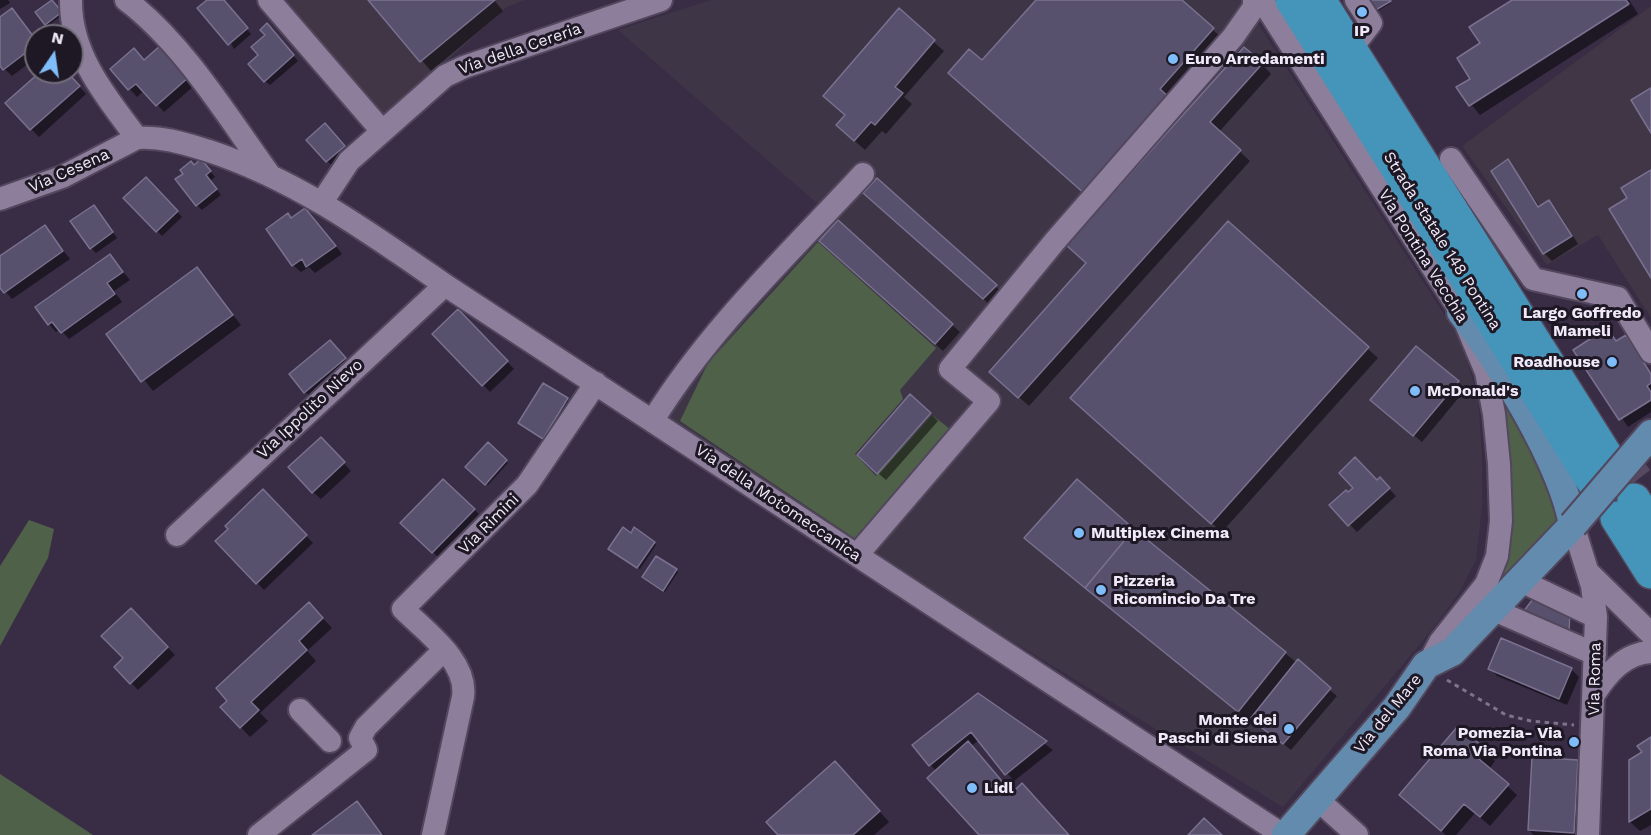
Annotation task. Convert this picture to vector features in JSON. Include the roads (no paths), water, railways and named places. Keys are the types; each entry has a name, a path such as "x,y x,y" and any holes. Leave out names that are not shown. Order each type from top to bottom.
{"highway":[{"name":"Strada statale 148 Pontina","path":"1292,0 1622,456"},
{"name":"Strada statale 148 Pontina","path":"1319,0 1569,395 1622,456"},
{"path":"1640,507 1651,572"}],"main road":[{"path":"1461,312 1488,350 1532,425 1569,501 1574,525"},
{"name":"Via del Mare","path":"1285,835 1397,707 1427,664 1452,652 1574,525 1622,456"}],"street":[{"path":"71,0 74,32 85,61 105,95 137,138"},
{"name":"Via della Motomeccanica","path":"126,0 150,20 200,80 270,175"},
{"path":"269,0 381,131"},
{"name":"Via della Cereria","path":"322,202 341,171 381,131 438,81 453,72 661,0"},
{"path":"857,555 989,401 950,369 1055,241 1233,38 1254,7 1254,0"},
{"name":"Via Pontina Vecchia","path":"1262,0 1461,312 1486,372 1499,464 1500,544 1492,573 1486,584 1440,642 1427,664"},
{"path":"1350,50 1371,23 1356,0"},
{"name":"Via della Motomeccanica","path":"137,138 168,140 198,148 270,175 322,202 1285,835"},
{"name":"Via Cesena","path":"0,199 62,177 137,138"},
{"path":"1451,159 1533,279 1618,298 1651,352"},
{"path":"653,420 682,375 710,338 863,174"},
{"name":"Via Ippolito Nievo","path":"177,535 445,285"},
{"name":"Via Rimini","path":"433,835 464,692 460,670 444,650 403,609 534,476 596,383"},
{"name":"Via Roma","path":"1574,525 1589,573 1596,617 1594,726 1588,835"},
{"path":"1589,573 1651,634"},
{"path":"1521,581 1596,617"},
{"path":"1494,610 1595,654"},
{"path":"259,835 363,744 366,727 444,650"},
{"path":"1595,693 1620,663 1638,654 1651,652"},
{"path":"300,710 330,741"},
{"path":"1317,799 1358,835"}],"tunnel":[{"path":"1617,454 1644,489"}],"place":[{"name":"IP","path":"1362,12"},
{"name":"Euro Arredamenti","path":"1173,59"},
{"name":"Largo Goffredo Mameli","path":"1582,294"},
{"name":"Roadhouse","path":"1612,362"},
{"name":"McDonald's","path":"1415,391"},
{"name":"Multiplex Cinema","path":"1079,533"},
{"name":"Pizzeria Ricomincio Da Tre","path":"1101,590"},
{"name":"Monte dei Paschi di Siena","path":"1289,729"},
{"name":"Pomezia- Via Roma Via Pontina","path":"1574,742"},
{"name":"Lidl","path":"972,788"}]}
